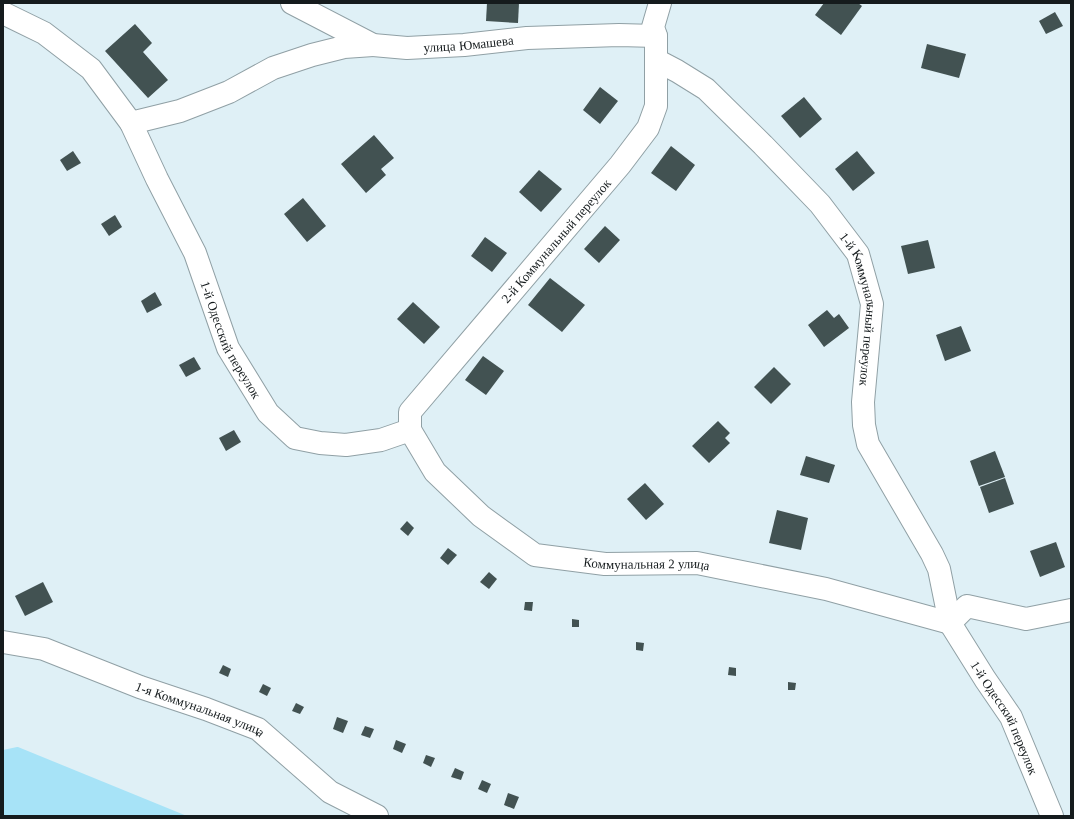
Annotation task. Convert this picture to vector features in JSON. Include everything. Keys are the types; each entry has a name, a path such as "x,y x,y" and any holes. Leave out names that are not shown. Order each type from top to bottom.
{"street":[{"name":"улица Юмашева","path":"292,3 373,45 407,48 464,45 528,38 619,34 656,49"},
{"path":"656,49 653,27 660,3"},
{"name":"1-й Одесский переулок","path":"3,13 44,33 91,69 132,124 157,179 195,253 228,348 268,414 295,438 320,444 346,445 381,440 410,421"},
{"path":"132,124 180,111 229,92 273,68 312,55 344,47 373,45"},
{"name":"2-й Коммунальный переулок","path":"410,421 620,166 648,128 656,106 656,49"},
{"name":"1-й Коммунальный переулок","path":"656,49 677,71 706,89 763,145 820,204 858,254 872,304 863,402 864,425 868,444 932,554 939,569 950,623"},
{"name":"Коммунальная 2 улица","path":"410,421 435,472 481,516 535,555 605,564 696,563 826,589 950,623"},
{"path":"950,623 967,606 1026,619 1071,610"},
{"name":"1-й Одесский переулок","path":"950,623 1011,717 1052,816"},
{"name":"1-я Коммунальная улица","path":"3,642 44,649 140,687 206,709 258,729 330,792 377,816"}],"shaded area":[{"path":"18,747 187,816 3,816 3,750"}],"building":[{"path":"487,3 519,3 518,23 486,21"},
{"path":"824,3 858,3 862,6 841,35 815,15"},
{"path":"1055,12 1063,26 1046,34 1039,21"},
{"path":"135,24 152,43 143,52 168,80 148,98 105,51"},
{"path":"927,44 966,54 959,78 921,68"},
{"path":"600,87 618,101 600,124 583,110"},
{"path":"804,97 822,119 800,138 781,116"},
{"path":"374,135 394,158 381,169 386,175 366,193 341,164"},
{"path":"671,146 695,165 676,191 651,173"},
{"path":"73,151 81,163 67,171 60,160"},
{"path":"857,151 875,173 853,191 835,169"},
{"path":"539,170 562,189 541,212 519,192"},
{"path":"303,198 326,226 307,242 284,214"},
{"path":"115,215 122,227 109,236 101,224"},
{"path":"605,226 620,240 599,263 584,249"},
{"path":"485,237 507,253 492,272 471,256"},
{"path":"928,240 935,268 908,274 901,246"},
{"path":"550,278 585,305 562,332 528,305"},
{"path":"155,292 162,305 147,313 141,301"},
{"path":"413,302 440,327 424,344 397,319"},
{"path":"827,310 834,318 839,314 849,328 824,347 808,325"},
{"path":"961,326 971,351 945,361 936,335"},
{"path":"483,356 504,371 486,395 465,380"},
{"path":"194,357 201,369 186,377 179,365"},
{"path":"774,367 791,384 771,404 754,387"},
{"path":"718,421 730,433 725,438 730,443 709,463 692,446"},
{"path":"234,430 241,442 226,451 219,438"},
{"path":"995,451 1005,477 979,486 970,461"},
{"path":"806,456 835,465 829,483 800,475"},
{"path":"1005,478 1014,504 989,513 980,487"},
{"path":"645,483 664,504 646,520 627,499"},
{"path":"777,510 808,518 801,550 769,543"},
{"path":"407,521 414,528 408,536 400,529"},
{"path":"1056,542 1065,567 1040,577 1030,551"},
{"path":"448,548 457,555 448,565 440,558"},
{"path":"489,572 497,579 489,589 480,582"},
{"path":"43,582 53,602 25,616 15,596"},
{"path":"525,602 533,602 532,611 524,610"},
{"path":"572,619 579,620 579,627 572,627"},
{"path":"636,642 644,643 643,651 636,650"},
{"path":"223,665 231,669 228,677 219,673"},
{"path":"729,667 736,668 736,676 728,675"},
{"path":"788,682 796,683 795,690 788,690"},
{"path":"263,684 271,688 267,696 259,692"},
{"path":"296,703 304,707 300,714 292,711"},
{"path":"337,717 348,721 343,733 333,729"},
{"path":"365,726 374,729 370,738 361,735"},
{"path":"396,740 406,744 402,753 393,749"},
{"path":"426,755 435,758 431,767 423,763"},
{"path":"455,768 464,772 461,780 451,777"},
{"path":"482,780 491,784 487,793 478,789"},
{"path":"508,793 519,797 514,809 504,805"}]}
